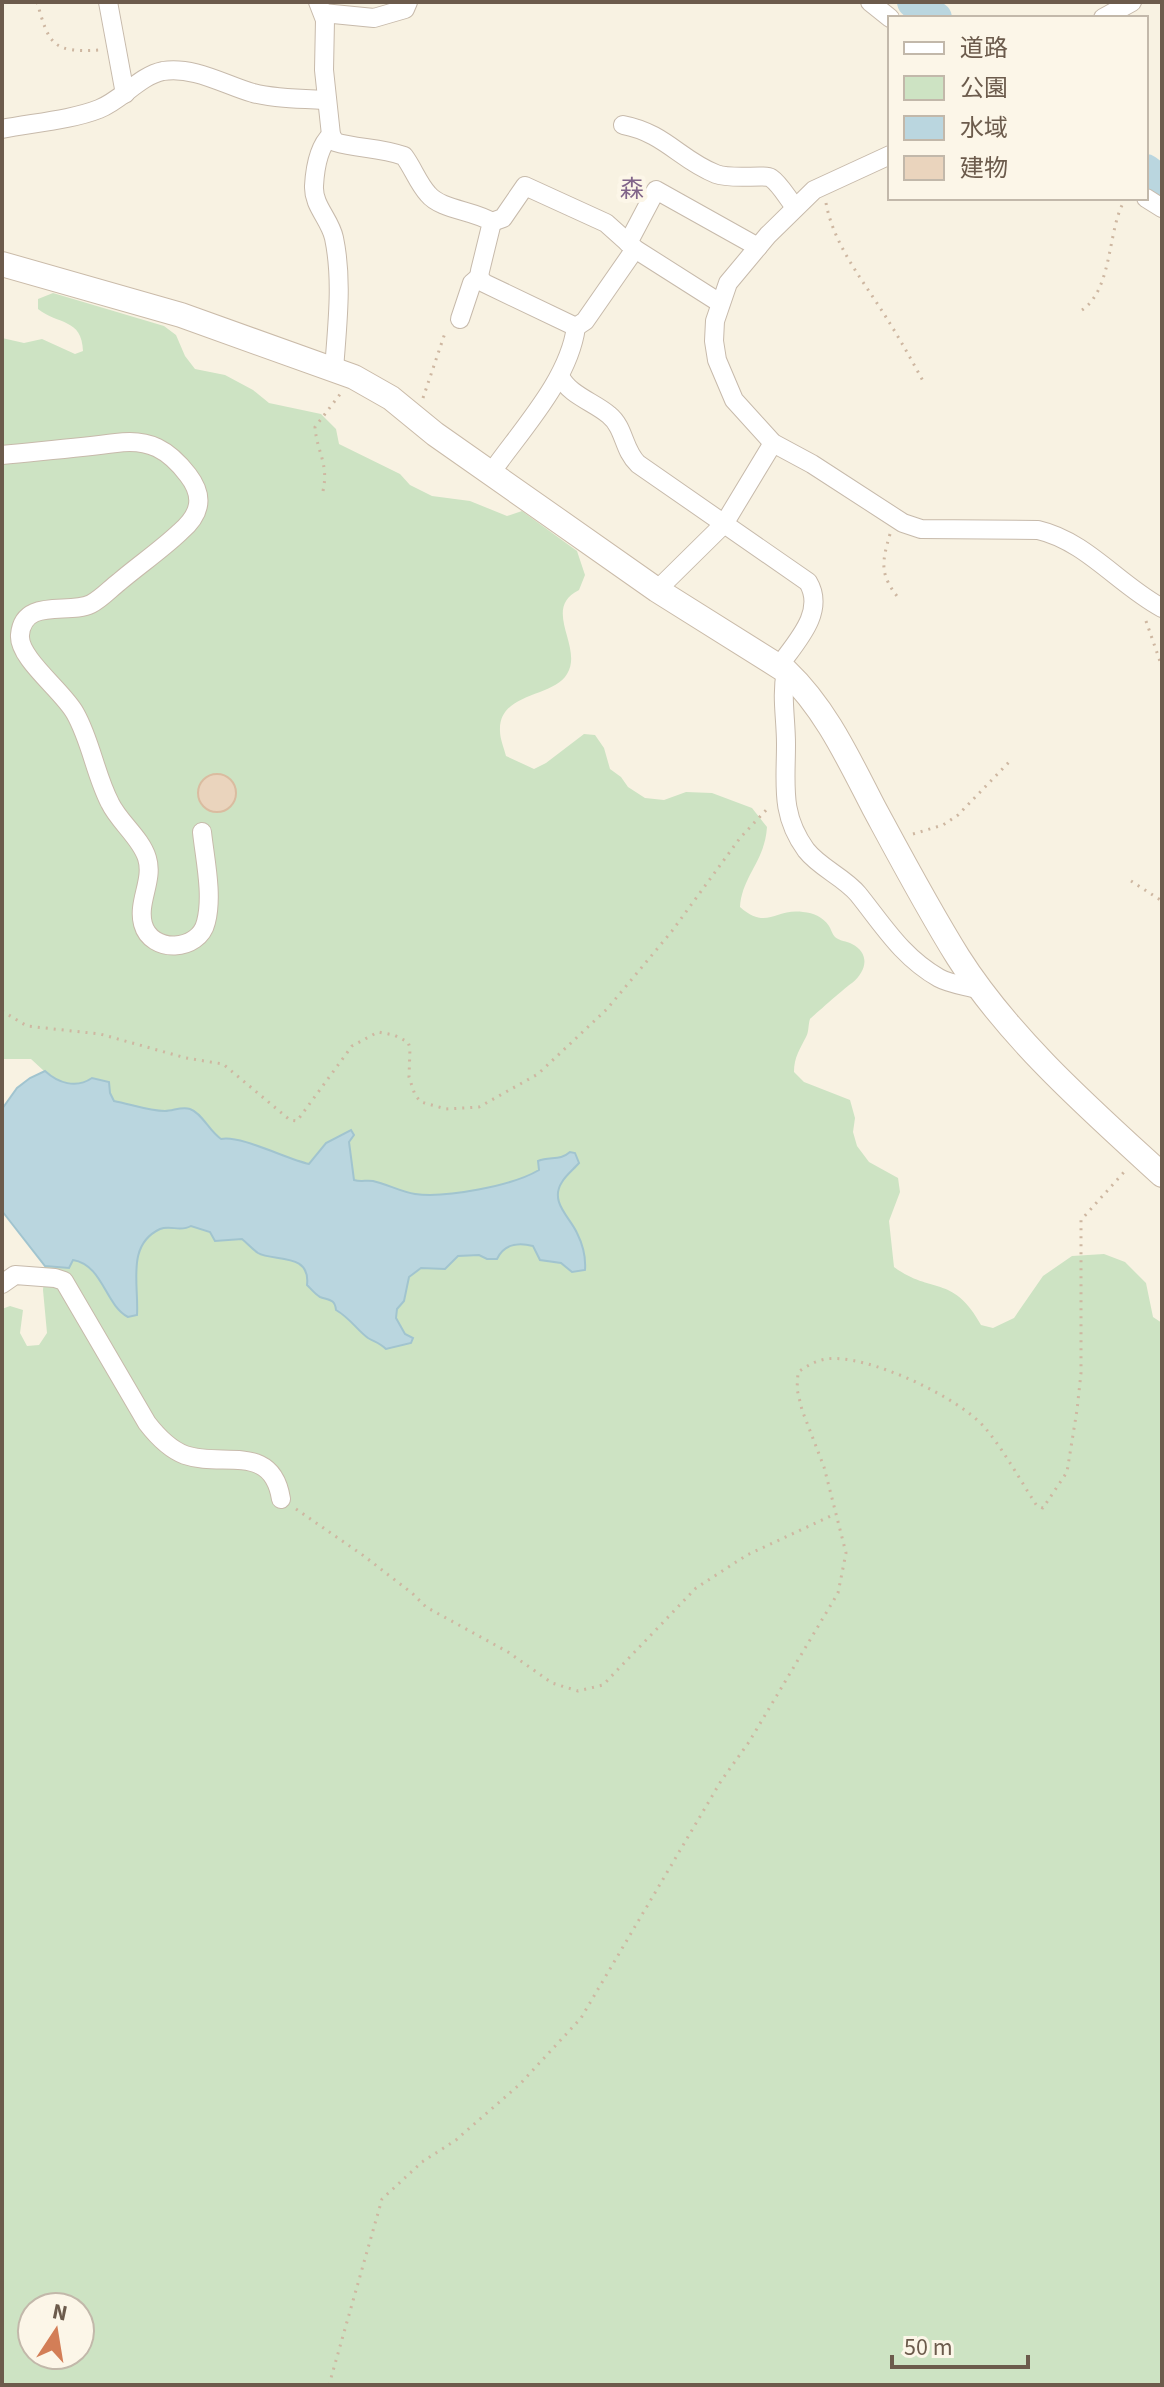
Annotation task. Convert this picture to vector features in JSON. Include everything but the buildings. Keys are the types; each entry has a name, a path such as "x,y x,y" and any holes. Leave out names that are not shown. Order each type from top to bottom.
{"street":[{"path":"108,2 125,94"},
{"path":"408,2 405,9 374,18 321,8 331,135 335,142 348,146 371,146 404,156 428,195 445,205 479,213 492,222"},
{"path":"870,2 888,16"},
{"path":"1107,16 1132,2"},
{"path":"2,129 97,110 148,76 164,71 183,71 254,93 327,100"},
{"path":"623,125 658,136 702,168 721,176 767,176 795,207"},
{"path":"331,135 321,144 313,188 316,202 333,233 336,251 342,372"},
{"path":"888,156 824,184 795,207 728,283 720,303 714,341 724,378 734,400 773,443 895,518 921,529 1038,530 1055,534 1162,608"},
{"path":"492,222 503,218 525,186 606,223 631,246 720,303"},
{"path":"491,473 560,376 574,342 576,327 585,321 631,246 656,190 758,247"},
{"path":"460,319 472,283 479,277 492,222"},
{"path":"3,268 77,283 181,315 342,372 391,398 435,434 657,590 783,668 799,683 835,732 892,840 980,990 1031,1048 1162,1175"},
{"path":"479,277 484,283 576,327"},
{"path":"560,376 569,388 610,415 617,423 632,458 799,574 813,590 815,599 811,618 783,668 784,790 790,817 807,851 857,893 908,956 941,979 980,990"},
{"path":"2,455 138,441 169,453 196,486 199,506 182,531 90,605 37,611 23,626 20,635 24,652 76,713 110,803 147,857 148,885 142,923 147,934 156,942 181,945 192,942 201,934 206,922 208,886 202,832"},
{"path":"657,590 724,524 773,443"},
{"path":"2,1284 15,1275 64,1281 147,1423 160,1439 185,1455 254,1462 267,1468 279,1487 281,1499"}],"path":[{"path":"37,2 46,32 56,45 79,51 116,49"},
{"path":"824,184 833,227 861,282 888,320 923,381"},
{"path":"1082,310 1091,304 1104,275 1115,239 1118,211 1125,200"},
{"path":"416,418 445,333"},
{"path":"323,491 325,463 316,440 315,427 340,396 342,372"},
{"path":"895,518 883,569 886,582 900,600"},
{"path":"1141,595 1140,604 1162,667"},
{"path":"892,840 943,825 958,815 1010,761"},
{"path":"2,1011 27,1026 100,1034 186,1058 223,1064 268,1104 290,1120 297,1121 352,1046 378,1032 394,1035 408,1042 409,1077 421,1102 446,1109 479,1107 538,1074 607,1009 672,931 740,838 784,790"},
{"path":"1131,881 1162,901"},
{"path":"329,2385 382,2199 422,2162 456,2140 520,2084 581,2018 721,1781 749,1742 838,1593 846,1553 824,1467 802,1410 797,1389 798,1372 812,1363 827,1359 868,1363 911,1379 984,1426 1037,1506 1043,1508 1067,1472 1077,1410 1081,1373 1081,1220 1139,1154"},
{"path":"281,1499 364,1556 426,1607 508,1652 552,1683 578,1691 603,1685 696,1588 747,1555 835,1514"}],"green space":[{"path":"53,293 164,326 176,335 195,369 225,375 269,403 321,414 336,429 339,444 400,474 410,485 432,496 470,501 507,516 522,511 577,551 585,575 579,590 568,598 563,607 571,663 560,682 508,709 502,718 500,731 506,756 534,769 584,734 595,735 604,748 610,769 645,798 664,800 686,792 712,793 752,808 767,827 740,907 749,914 764,918 793,912 814,914 827,923 835,937 858,948 864,958 857,979 810,1019 807,1035 796,1057 794,1072 804,1082 850,1100 857,1146 869,1162 898,1178 900,1192 889,1221 894,1267 961,1298 981,1325 993,1328 1014,1318 1043,1276 1072,1256 1104,1254 1125,1262 1146,1283 1153,1317 1162,1323 1162,2385 2,2385 2,1309 10,1306 23,1310 20,1333 27,1346 39,1345 47,1333 43,1290 45,1266 2,1211 2,1109 17,1088 44,1071 31,1059 2,1059 2,338 24,343 42,339 75,354 83,351 82,340 74,327 38,309 38,299"}],"water":[{"path":"45,1071 67,1083 80,1083 92,1078 109,1082 114,1101 159,1111 190,1109 221,1139 240,1141 309,1164 326,1143 351,1130 354,1135 349,1142 354,1180 373,1181 415,1194 444,1194 496,1186 539,1170 538,1161 575,1153 579,1163 562,1182 558,1196 581,1242 585,1270 572,1272 561,1263 540,1260 533,1246 522,1244 507,1247 497,1259 479,1255 458,1256 445,1269 421,1268 409,1277 404,1301 397,1309 396,1318 405,1334 413,1338 411,1343 386,1349 336,1310 333,1302 314,1292 307,1285 303,1267 297,1263 258,1253 242,1239 215,1241 210,1232 191,1226 164,1228 149,1236 142,1245 136,1266 137,1315 128,1317 114,1304 98,1277 83,1263 73,1260 69,1268 45,1266 2,1211 2,1109 17,1088"}],"waterway":[{"path":"913,2 933,16"},
{"path":"1148,172 1162,182"}],"district":[{"name":"森","path":"632,189"}]}
